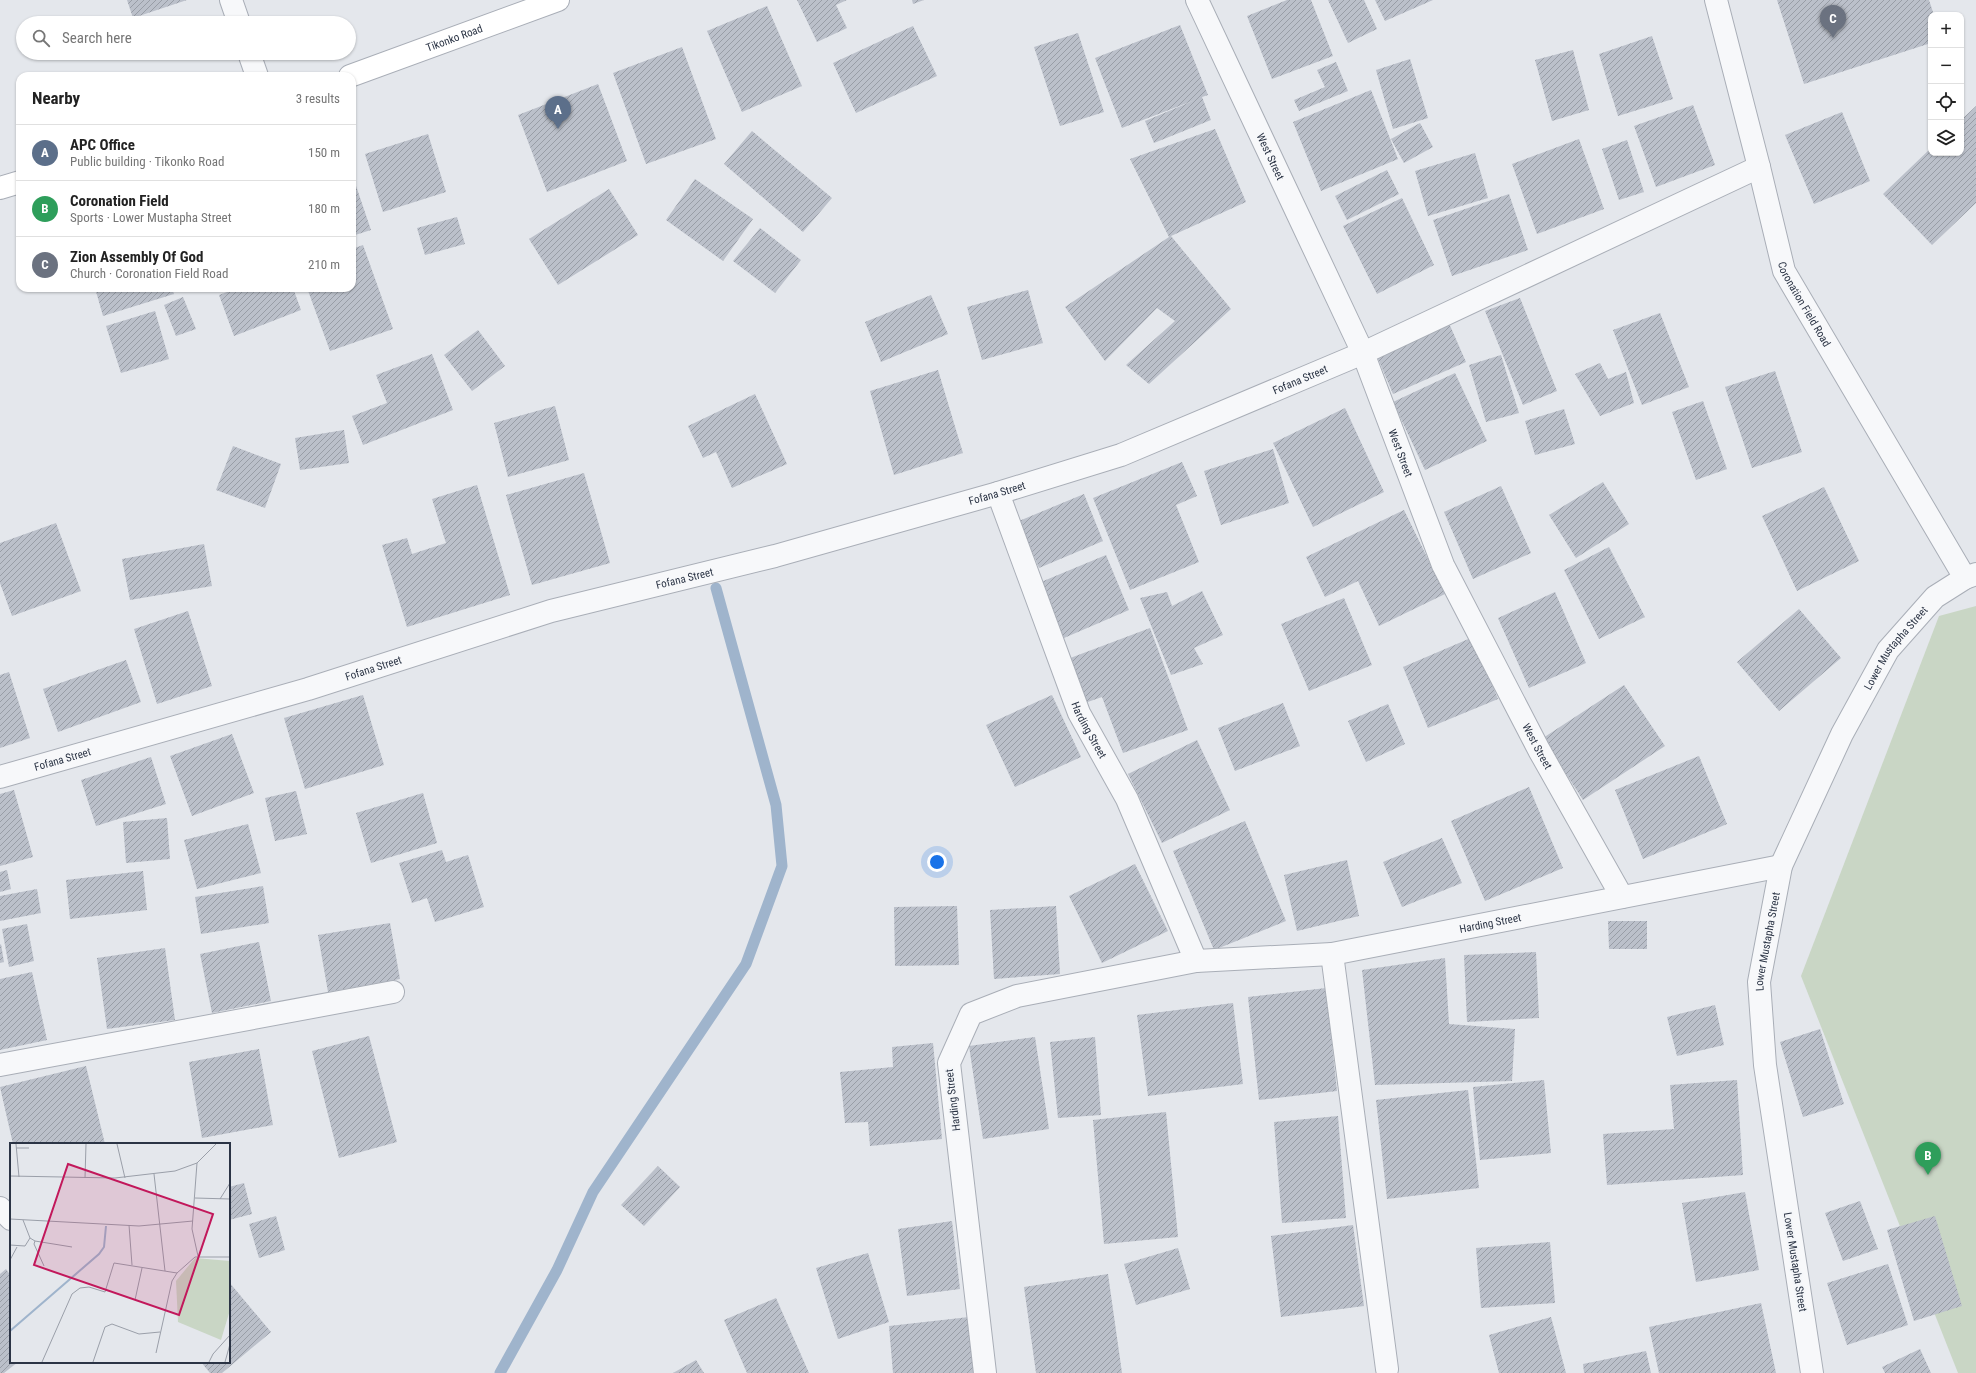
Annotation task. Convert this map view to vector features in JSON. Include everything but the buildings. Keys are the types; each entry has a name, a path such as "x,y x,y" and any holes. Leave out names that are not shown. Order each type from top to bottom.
{"street":[{"path":"231,0 237,16"},
{"name":"Tikonko Road","path":"356,74 558,0"},
{"name":"West Street","path":"1197,0 1361,354 1443,564 1539,750 1622,897"},
{"name":"Coronation Field Road","path":"1716,0 1760,167 1784,271 1970,576"},
{"path":"251,60 256,72"},
{"name":"Fofana Street","path":"0,777 308,689 551,611 775,556 998,493 1121,455 1361,354 1760,167"},
{"path":"0,188 16,183"},
{"name":"Harding Street","path":"998,493 1079,713 1127,799 1196,961"},
{"name":"Lower Mustapha Street","path":"1812,1373 1765,1065 1759,982 1781,866 1842,734 1888,650 1935,597 1970,576"},
{"name":"Harding Street","path":"985,1373 948,1062 971,1014 1017,996 1196,961 1332,954 1781,866"},
{"path":"1332,954 1387,1369"},
{"path":"0,1065 393,992"},
{"path":"0,1208 10,1218"}],"green space":[{"path":"1976,606 1976,1373 1958,1373 1801,976 1939,616"}],"waterway":[{"path":"500,1373 557,1270 593,1192 746,964 782,866 776,805 716,588"}],"place":[{"name":"Zion Assembly Of God","path":"1833,38"},
{"name":"APC Office","path":"558,129"},
{"name":"Coronation Field","path":"1928,1175"}]}
